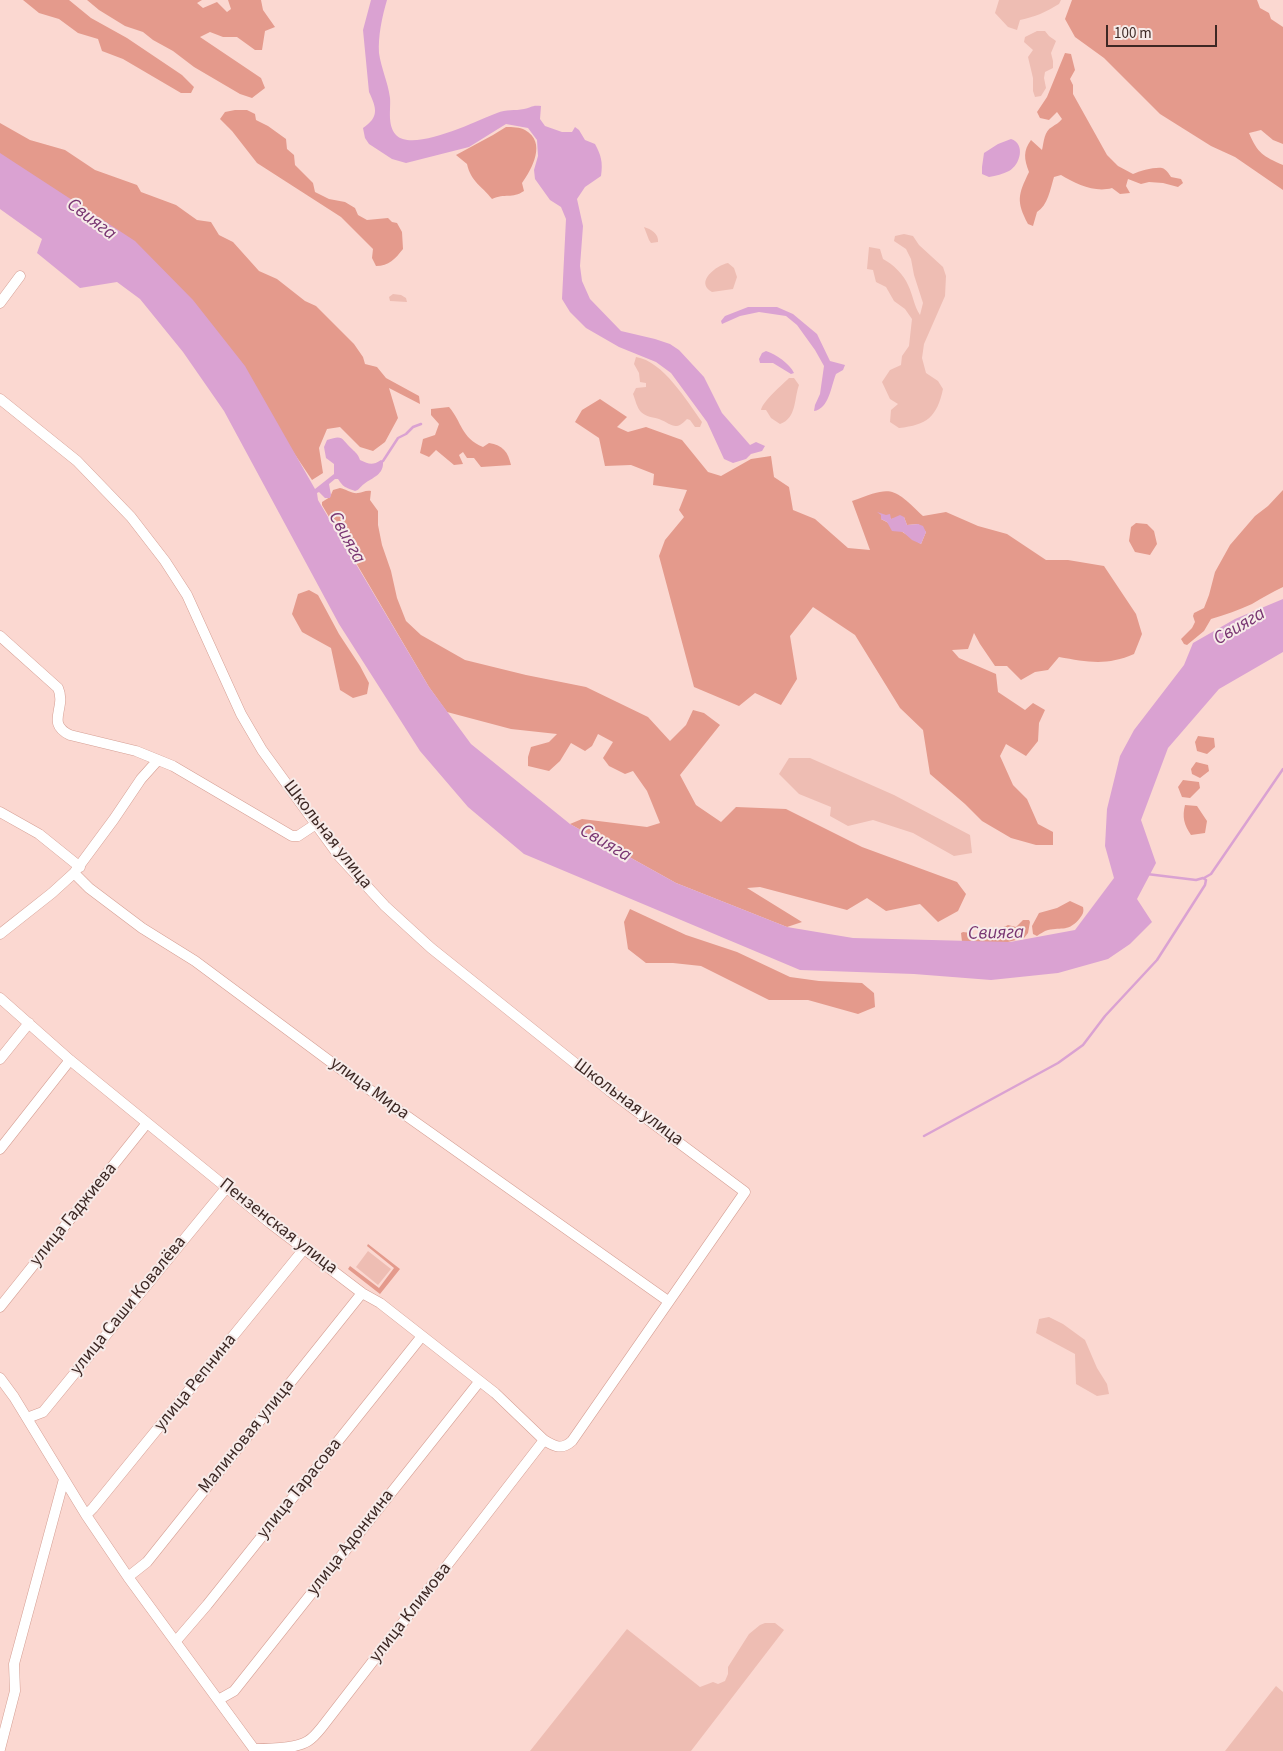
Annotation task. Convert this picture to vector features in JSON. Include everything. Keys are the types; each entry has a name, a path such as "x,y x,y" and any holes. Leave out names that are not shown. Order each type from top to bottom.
{"street":[{"path":"0,303 20,276"},
{"name":"Школьная улица","path":"0,399 77,461 131,517 165,561 187,595 246,722 262,750 339,856 385,906 414,934 611,1092 745,1192 668,1301"},
{"path":"0,636 58,688 61,695 57,719 58,727 62,732 136,751 174,766 292,836 298,836 316,824"},
{"path":"0,934 52,894 77,870 141,779 158,760"},
{"name":"улица Мира","path":"0,812 38,834 77,870 89,888 142,928 195,961 339,1068 668,1301"},
{"name":"Пензенская улица","path":"0,998 70,1060 147,1123 304,1249 362,1293 380,1304 495,1393 544,1440 552,1445 561,1448 572,1441 668,1301"},
{"path":"0,1059 29,1023"},
{"path":"0,1149 70,1060"},
{"name":"улица Гаджиева","path":"0,1307 147,1123"},
{"name":"улица Саши Ковалёва","path":"27,1418 43,1412 227,1187"},
{"name":"улица Репнина","path":"86,1515 304,1249"},
{"name":"Малиновая улица","path":"128,1578 147,1562 362,1293"},
{"name":"улица Тарасова","path":"176,1641 208,1605 422,1336"},
{"path":"0,1378 14,1397 86,1515 128,1578 218,1700"},
{"name":"улица Адонкина","path":"218,1700 234,1690 479,1382"},
{"name":"улица Климова","path":"218,1700 254,1749 271,1749 298,1745 309,1741 322,1727 544,1440"},
{"path":"0,1749 15,1691 14,1664 64,1479"}],"shaded area":[{"path":"23,0 69,0 91,18 127,38 182,75 194,87 191,93 181,93 123,59 102,51 98,39 78,33 59,19 39,13"},
{"path":"87,0 202,0 197,3 203,8 217,2 227,12 231,9 228,0 261,0 263,10 275,27 265,31 262,50 255,50 237,37 223,37 210,32 200,37 261,78 265,88 252,98 240,94 194,67 143,32 125,26"},
{"path":"999,0 1061,0 1059,4 1045,12 1020,20 1017,30 1008,27 995,13"},
{"path":"1072,0 1257,0 1260,8 1269,13 1271,19 1283,27 1283,144 1273,140 1261,130 1249,133 1255,146 1262,154 1283,165 1283,190 1235,157 1211,146 1160,114 1104,58 1075,37 1065,19"},
{"path":"1037,31 1045,31 1056,41 1051,53 1053,68 1045,72 1046,88 1041,96 1035,97 1028,57 1033,50 1024,42 1025,37"},
{"path":"1065,53 1071,54 1075,70 1070,79 1073,85 1073,94 1107,155 1118,166 1133,174 1162,168 1171,177 1181,179 1183,183 1178,187 1163,183 1149,182 1141,184 1128,179 1126,186 1130,193 1120,194 1112,188 1092,188 1061,175 1054,177 1048,197 1044,205 1037,212 1033,226 1028,224 1020,204 1021,192 1029,172 1025,159 1026,152 1031,140 1042,150 1047,131 1062,119 1057,112 1049,120 1040,118 1037,112 1047,97"},
{"path":"247,110 255,114 256,120 286,139 287,149 294,155 295,165 313,183 315,192 329,199 345,202 355,208 358,215 367,220 388,218 392,222 397,223 402,232 403,249 397,256 388,263 376,266 372,258 373,249 341,217 257,163 220,119 225,112"},
{"path":"0,123 30,140 65,150 95,170 137,185 141,192 176,205 197,220 211,222 219,235 233,242 259,271 277,279 305,301 316,306 354,344 363,357 365,364 377,367 386,378 419,396 420,404 389,388 398,418 385,442 373,451 360,447 340,427 327,429 319,448 323,473 312,480 215,335 0,154"},
{"path":"506,127 521,128 532,135 535,141 536,156 522,183 524,191 516,195 492,199 474,180 467,164 456,155"},
{"path":"644,227 654,232 658,242 651,243"},
{"path":"904,234 913,236 919,245 943,267 946,276 945,296 924,344 922,358 926,373 938,381 943,389 941,399 934,413 924,422 899,428 890,422 891,410 898,404 890,399 882,382 890,370 901,365 902,356 909,346 912,319 905,309 894,301 886,287 876,282 873,270 867,269 869,247 880,249 883,259 904,277 920,315 923,303 911,259 906,249 894,241 895,236"},
{"path":"728,263 734,268 737,277 733,289 712,292 705,284 706,279 713,270"},
{"path":"393,294 401,295 406,298 407,302 390,301 389,297"},
{"path":"636,357 656,366 674,383 702,422 700,427 695,427 687,419 679,425 673,426 641,412 633,394 636,388 646,387 646,383 640,382 639,373 634,364"},
{"path":"789,378 794,378 799,385 792,412 780,424 771,418 766,410 761,410 769,398"},
{"path":"600,399 627,417 617,427 628,432 646,427 682,440 708,472 721,476 751,459 771,456 774,477 789,487 793,510 815,519 848,548 870,550 852,501 884,491 897,494 923,516 946,512 978,526 1007,534 1046,560 1068,560 1104,566 1136,614 1142,634 1134,654 1106,662 1059,657 1048,670 1035,672 1021,680 1007,666 995,666 974,633 968,649 952,650 959,658 996,674 998,692 1025,710 1033,703 1045,710 1039,723 1038,741 1026,756 1006,744 1000,756 1013,785 1027,799 1038,824 1053,832 1053,845 1036,845 1011,838 982,821 930,774 923,730 900,708 855,635 813,607 790,636 797,679 781,705 755,693 739,706 694,687 659,556 665,540 684,517 679,510 687,490 653,485 654,474 631,465 605,466 599,438 575,422 582,410","holes":["881,515 889,516 891,519 904,517 907,525 918,524 926,532 921,544 881,519"]},
{"path":"449,407 470,439 483,447 489,443 501,447 508,456 511,465 481,467 474,458 467,458 463,452 459,455 463,464 454,465 436,450 429,457 420,453 423,439 435,435 439,424 431,415 431,409"},
{"path":"340,488 356,493 371,491 370,500 378,511 378,525 382,545 391,571 397,598 406,621 421,635 465,660 586,687 648,717 670,741 686,725 693,710 704,713 720,725 680,775 696,805 721,822 736,807 786,809 862,847 957,882 966,894 958,911 938,922 920,904 886,911 867,898 847,910 760,887 747,888 802,922 787,927 676,883 570,824 582,819 647,827 660,823 647,791 633,771 625,774 609,766 603,758 613,742 598,734 592,746 585,751 571,743 560,761 549,771 528,766 528,757 531,747 549,742 557,734 511,729 447,712 429,687 322,505 322,502 330,497 333,490"},
{"path":"1283,490 1283,587 1252,604 1211,619 1204,631 1187,645 1184,644 1181,639 1195,622 1194,613 1204,608 1215,572 1230,545 1255,516 1268,506"},
{"path":"1136,523 1147,524 1154,531 1157,544 1150,555 1135,552 1129,541 1131,527"},
{"path":"309,590 318,595 339,634 360,666 369,683 367,694 353,698 340,690 331,648 302,632 292,614 298,594"},
{"path":"1198,736 1214,738 1215,747 1207,754 1197,751 1195,742"},
{"path":"789,758 810,758 894,795 970,835 972,853 954,856 913,833 873,820 848,826 830,816 831,807 799,794 779,774"},
{"path":"1196,762 1208,765 1209,771 1200,778 1192,774 1191,769"},
{"path":"1183,780 1199,782 1200,788 1190,798 1182,797 1178,787"},
{"path":"1185,805 1197,806 1207,821 1205,833 1191,835 1184,821"},
{"path":"1070,901 1083,907 1083,914 1076,922 1069,927 1047,930 1037,936 1033,934 1032,926 1039,913 1057,908"},
{"path":"630,909 686,935 737,952 790,977 819,981 862,983 874,993 875,1007 858,1014 808,1000 769,1000 701,966 646,963 628,949 624,922"},
{"path":"1023,920 1029,920 1030,922 1028,933 1024,938 996,945 962,942 961,933 963,932 971,933 974,937 977,937 985,931 1008,925 1016,927"},
{"path":"368,1244 400,1269 380,1294 348,1269 350,1266 379,1288 394,1268 367,1246"},
{"path":"368,1251 391,1269 378,1285 356,1267"},
{"path":"1049,1317 1063,1324 1085,1340 1097,1368 1107,1384 1109,1394 1097,1396 1076,1384 1075,1354 1036,1333 1039,1319"},
{"path":"765,1623 775,1623 784,1630 691,1751 530,1751 627,1629 700,1687 713,1682 718,1684 725,1681 728,1667 749,1634"},
{"path":"1276,1686 1283,1692 1283,1751 1225,1751"}],"water":[{"path":"371,0 387,0 381,26 379,53 390,98 391,127 396,135 404,140 430,138 500,112 541,106 540,119 545,126 562,132 572,132 575,127 585,140 595,144 601,159 601,176 585,187 577,199 583,226 580,266 582,281 590,299 621,331 655,339 670,344 679,350 704,377 722,413 750,445 756,442 765,446 762,451 733,463 724,459 707,422 671,373 656,362 619,347 586,328 570,312 562,299 566,219 561,207 550,200 535,179 534,170 538,156 537,140 528,128 506,124 469,147 406,163 392,159 369,144 365,138 363,128 372,120 375,108 369,92 363,30"},
{"path":"1011,139 1019,145 1020,150 1020,155 1013,168 992,177 982,174 984,153 998,144"},
{"name":"Свияга","path":"0,153 135,241 193,300 245,366 315,489 334,474 334,464 326,458 324,447 327,440 337,437 342,438 360,460 366,463 373,464 381,460 383,461 380,473 358,490 355,491 347,488 338,479 335,479 329,484 330,498 325,498 319,492 317,493 318,500 429,687 471,744 570,824 676,883 787,927 853,938 1010,942 1075,930 1114,878 1105,846 1107,809 1120,756 1134,730 1184,665 1193,643 1235,619 1283,599 1283,652 1219,689 1168,748 1141,820 1156,863 1137,899 1152,922 1130,944 1108,959 1058,973 991,980 914,974 800,970 524,854 468,807 420,751 339,624 224,411 183,352 140,299 117,282 80,288 37,253 42,239 0,209"},
{"path":"748,307 777,307 793,314 817,334 830,361 845,365 843,370 836,374 829,396 819,409 814,411 820,394 824,366 797,325 786,316 759,312 740,316 722,324 721,321 725,316"},
{"path":"766,351 782,360 794,373 791,374 773,363 760,363 759,359 762,353"},
{"path":"877,512 886,515 890,514 891,519 900,515 904,517 907,525 918,524 923,526 926,532 921,544 912,540 903,532 892,531 887,522 881,519 881,515"}],"waterway":[{"path":"383,461 398,438 406,434 413,427 421,424"},
{"path":"1204,878 1211,874 1283,769"},
{"path":"924,1136 1058,1063 1083,1045 1105,1016 1157,960 1205,885 1206,880 1203,878 1196,880 1147,874"}]}
